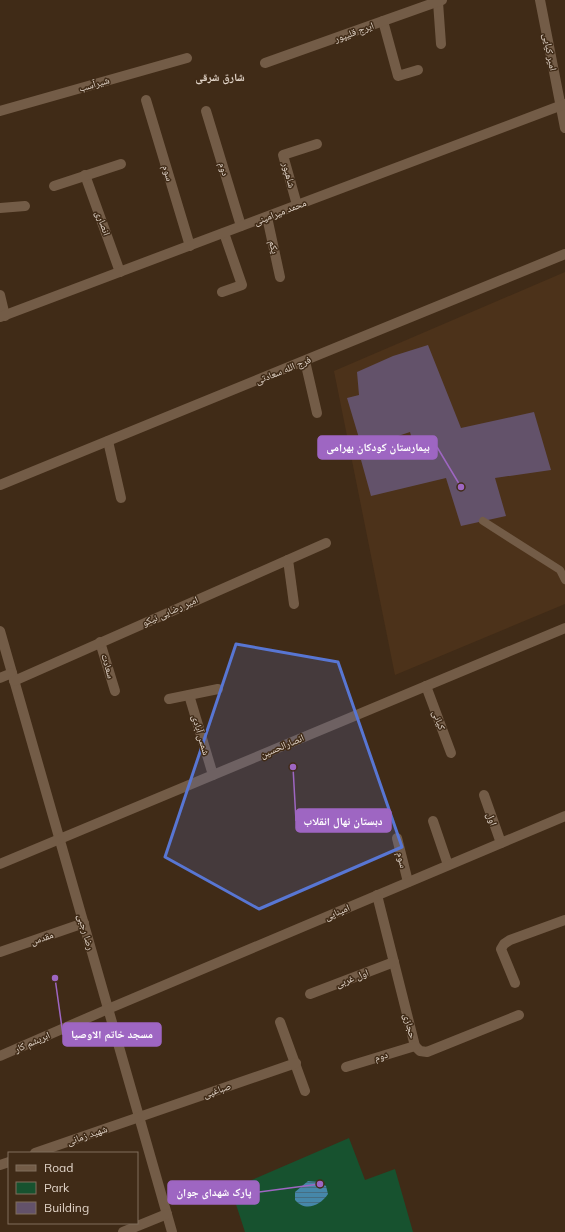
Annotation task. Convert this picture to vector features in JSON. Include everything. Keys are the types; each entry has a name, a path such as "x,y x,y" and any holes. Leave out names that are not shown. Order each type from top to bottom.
{"street":[{"name":"امیر کیایی","path":"540,0 563,105 565,128"},
{"name":"ایرج قلیپور","path":"265,63 440,1"},
{"path":"440,1 441,44"},
{"path":"383,21 398,76 418,70"},
{"name":"شیرآسب","path":"0,111 187,58"},
{"name":"سوم","path":"146,100 190,246"},
{"name":"محمد میرامینی","path":"2,316 563,105"},
{"name":"دوم","path":"206,111 241,226"},
{"name":"شاهپور","path":"297,205 283,155 317,144"},
{"path":"54,186 121,164"},
{"name":"انصاری","path":"85,175 120,272"},
{"path":"0,208 25,206"},
{"name":"یکم","path":"267,217 280,276"},
{"path":"222,292 242,285 224,233"},
{"name":"فرج الله سعادتی","path":"0,485 565,254"},
{"path":"0,295 2,316"},
{"path":"305,361 317,413"},
{"path":"108,441 121,498"},
{"name":"امیر رضایی نیکو","path":"0,678 13,677 100,642 326,543"},
{"path":"288,560 294,604"},
{"name":"انصارالحسین","path":"0,864 565,628"},
{"name":"رضا رجبی","path":"0,631 172,1232"},
{"name":"سعادت","path":"100,642 115,691"},
{"name":"کیانی","path":"426,686 451,753"},
{"path":"169,699 218,689"},
{"name":"شمس آبادی","path":"190,695 213,775"},
{"name":"اول","path":"484,795 500,843"},
{"name":"امینایی","path":"108,1009 565,816"},
{"path":"433,821 448,865"},
{"name":"سوم","path":"397,838 408,882"},
{"name":"حجازی","path":"377,895 415,1046 420,1051 427,1052 519,1015"},
{"path":"516,983 501,949 504,944 510,940 565,920"},
{"name":"مقدس","path":"0,952 84,923"},
{"name":"اول غربی","path":"310,994 394,962"},
{"name":"ابریشم کار","path":"0,1056 108,1009"},
{"path":"280,1022 305,1091"},
{"name":"دوم","path":"346,1067 415,1046"},
{"name":"صباغپی","path":"139,1117 296,1063"},
{"name":"شهید زمانی","path":"38,1152 139,1117"},
{"path":"123,1232 167,1214"}],"lane":[{"path":"483,521 560,570 565,580"}],"highlighted area":[{"path":"236,644 338,662 402,847 259,909 165,857"}],"shaded area":[{"path":"565,272 565,604 395,675 334,371"}],"green space":[{"path":"349,1138 365,1180 395,1169 413,1232 245,1232 231,1189"}],"water":[{"path":"308,1181 319,1182 326,1186 328,1194 321,1202 308,1207 299,1204 295,1200 295,1192"}],"building":[{"path":"428,345 461,428 534,412 551,470 495,478 506,516 461,526 446,478 371,496 361,460 414,446 410,432 362,448 347,398 359,395 357,372 393,356"}],"place":[{"name":"بیمارستان کودکان بهرامی","path":"461,487"},
{"name":"دبستان نهال انقلاب","path":"293,767"},
{"name":"مسجد خاتم الاوصیا","path":"55,978"},
{"name":"پارک شهدای جوان","path":"320,1184"}],"district":[{"name":"شارق شرقی","path":"220,77"}]}
